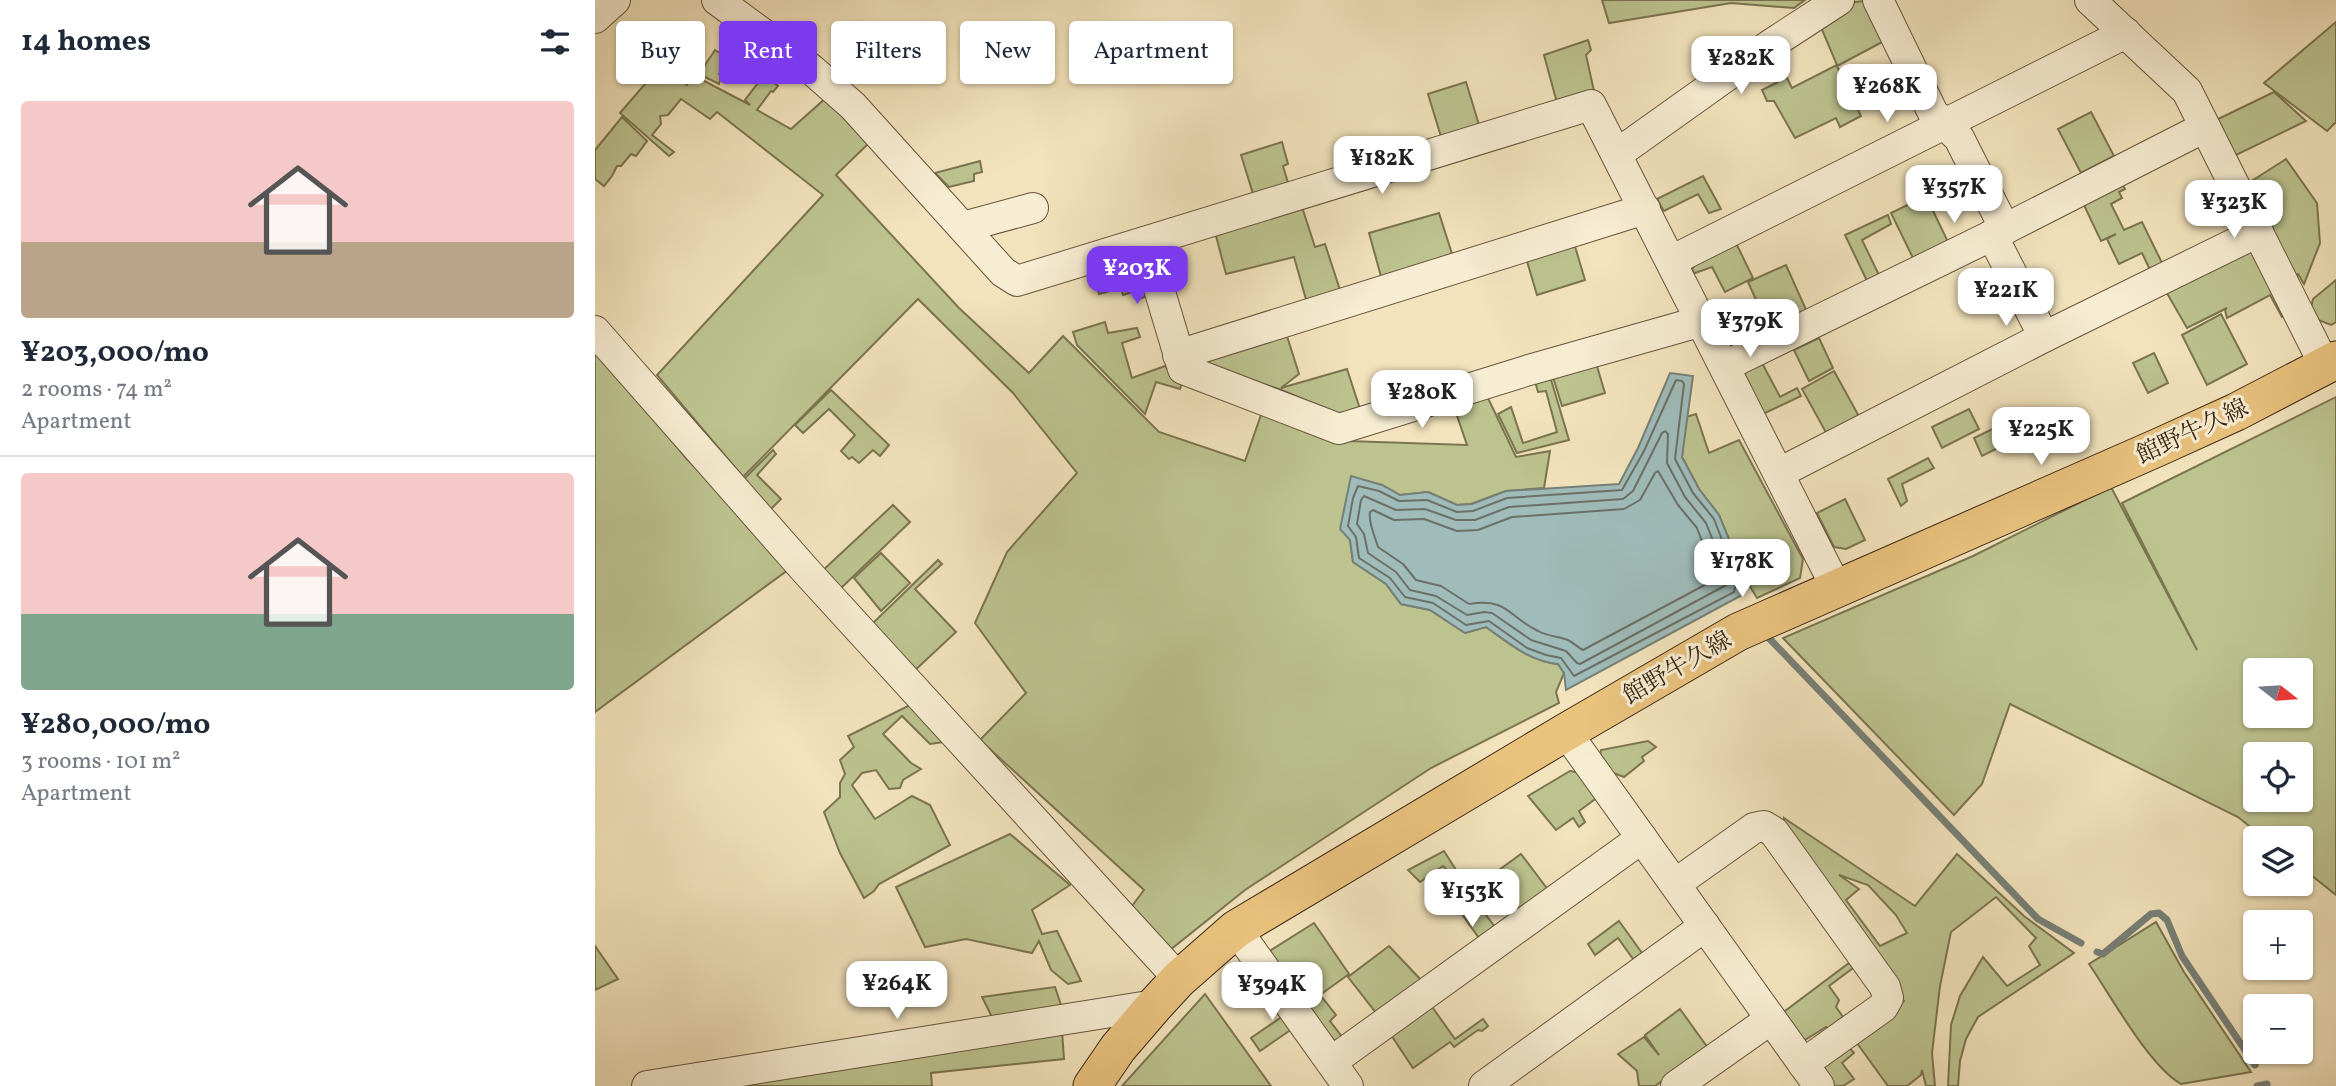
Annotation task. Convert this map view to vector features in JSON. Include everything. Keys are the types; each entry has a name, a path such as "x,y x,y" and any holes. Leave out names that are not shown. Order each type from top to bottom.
{"main road":[{"name":"館野牛久線","path":"1092,1086 1118,1048 1167,992 1235,929 1566,732 1738,632 2159,447 2236,412 2331,363"}],"street":[{"path":"595,19 615,0"},
{"path":"717,0 811,69 853,106 1003,272 1017,282 1591,105 1836,587"},
{"path":"1617,155 1770,45 1839,0"},
{"path":"1878,0 1933,113 1959,138 2043,337"},
{"path":"2089,0 2187,91 2258,232 2331,363"},
{"path":"1671,261 2126,33"},
{"path":"1725,366 1999,232 2205,127"},
{"path":"963,227 1033,208"},
{"path":"1178,355 1645,209"},
{"path":"1779,473 2043,337 2258,232"},
{"path":"1145,242 1183,369 1339,429 1529,370 1702,321"},
{"path":"595,331 806,571 1167,992 714,1080 647,1086"},
{"path":"1566,732 1811,1075 1884,1007 1888,998 1885,986 1774,832 1764,826 1753,828 1675,884"},
{"path":"1331,1062 1643,838"},
{"path":"1484,1086 1705,926"},
{"path":"1235,929 1348,1086"},
{"path":"1676,1086 1771,1019"}],"green space":[{"path":"1602,0 1805,0 1794,8 1731,3 1609,23"},
{"path":"1864,1 1886,40 1837,66 1861,116 1840,127 1836,118 1795,138 1774,101 1767,101 1762,90 1778,82 1770,61 1777,58 1792,88 1837,65 1820,25 1855,2"},
{"path":"2336,22 2336,122 2327,131 2264,83"},
{"path":"1588,40 1591,50 1586,55 1594,91 1557,103 1544,55"},
{"path":"715,50 719,53 719,84 705,77 705,65"},
{"path":"705,81 750,105 745,100 757,84 775,84 778,86 757,110 791,129 827,97 870,142 836,175 959,308 1029,373 1063,336 1159,432 1245,461 1263,409 1347,441 1467,445 1453,404 1487,396 1516,457 1550,451 1544,488 1506,491 1471,504 1457,505 1428,492 1400,495 1382,485 1350,540 1353,562 1386,584 1401,604 1430,610 1465,633 1486,627 1529,655 1558,664 1564,673 1556,692 1559,703 1431,768 1245,890 1165,954 1129,910 1144,890 980,740 1026,693 975,623 1007,552 1077,473 1013,393 918,299 743,477 657,375 823,195 717,112 710,119 681,99 668,115 660,116 661,124 652,135 674,152 669,156 620,113 645,84 687,85 705,84"},
{"path":"1466,82 1480,128 1442,140 1428,94"},
{"path":"2274,92 2306,121 2232,157 2214,121"},
{"path":"2091,112 2114,156 2081,173 2058,129"},
{"path":"622,117 647,141 636,156 631,154 621,166 617,166 604,186 595,179 595,150"},
{"path":"1282,142 1288,164 1283,166 1289,186 1254,197 1241,155"},
{"path":"2286,159 2317,203 2320,243 2304,284 2298,274 2293,276 2247,184"},
{"path":"980,161 982,172 974,174 974,181 949,187 935,173"},
{"path":"1703,176 1721,209 1709,213 1698,194 1664,211 1657,199"},
{"path":"2121,182 2125,189 2119,192 2122,198 2111,204 2124,230 2142,222 2164,267 2152,274 2142,253 2119,264 2107,239 2116,234 2101,241 2082,201"},
{"path":"1926,196 1948,242 1913,258 1891,213"},
{"path":"1302,207 1315,247 1325,244 1341,293 1307,303 1294,257 1226,274 1215,232"},
{"path":"1439,213 1454,260 1382,280 1369,233"},
{"path":"1888,215 1891,224 1862,240 1879,275 1867,281 1845,235"},
{"path":"1734,239 1753,278 1725,292 1712,267 1695,273 1692,270 1698,258"},
{"path":"1574,243 1585,280 1537,295 1526,258"},
{"path":"2244,248 2254,251 2288,314 2282,317 2270,295 2227,318 2227,308 2187,328 2164,288"},
{"path":"1126,262 1138,267 1147,296 1139,299 1136,291 1123,295 1121,288 1099,294 1093,272"},
{"path":"1786,265 1807,312 1769,329 1748,282"},
{"path":"2336,280 2336,322 2331,325 2316,319 2310,312 2313,299"},
{"path":"2221,314 2247,364 2207,385 2182,335"},
{"path":"1105,322 1108,333 1137,328 1140,337 1122,343 1132,378 1165,366 1173,375 1183,379 1180,389 1156,382 1145,414 1077,345 1073,332"},
{"path":"1285,330 1299,374 1281,388 1347,369 1360,409 1343,416 1279,389 1207,367 1204,356"},
{"path":"1819,338 1833,368 1809,381 1794,350"},
{"path":"595,351 686,458 792,567 595,712"},
{"path":"2154,353 2168,383 2148,393 2133,363"},
{"path":"1761,361 1780,397 1797,388 1801,396 1763,414 1744,375 1748,368"},
{"path":"1596,363 1605,393 1562,406 1553,377"},
{"path":"1834,371 1861,420 1829,438 1802,389"},
{"path":"1550,376 1569,440 1517,453 1498,414 1511,407 1523,443 1557,432 1546,391 1538,392 1535,381"},
{"path":"831,390 889,445 880,456 873,450 859,463 852,457 849,459 841,451 855,435 829,409 803,433 795,425"},
{"path":"2336,397 2336,895 2313,877 2313,826 2249,826 2238,817 2010,704 1982,784 1954,815 1783,638 1973,556 2111,487 2197,650 2122,503"},
{"path":"1969,409 1979,429 1942,448 1932,427"},
{"path":"1696,414 1709,453 1739,440 1803,559 1800,578 1757,598 1745,578 1719,515 1699,489 1682,457 1686,417"},
{"path":"2013,419 2022,436 1982,456 1974,438"},
{"path":"773,450 776,454 757,475 781,499 770,510 744,479"},
{"path":"1928,458 1934,468 1902,484 1907,501 1901,506 1888,479"},
{"path":"1845,499 1865,540 1846,549 1834,547 1817,513"},
{"path":"893,505 910,522 839,590 821,572"},
{"path":"881,553 910,583 881,611 854,578"},
{"path":"938,560 942,564 915,589 956,632 912,673 872,624"},
{"path":"914,703 944,742 930,744 902,716 883,734 911,763 921,769 903,780 900,788 889,789 876,770 862,773 852,785 875,819 912,796 930,805 950,845 879,884 864,898 840,853 824,812 840,797 840,783 845,774 840,760 854,747 848,736"},
{"path":"1648,741 1656,747 1642,757 1644,761 1624,777 1608,771 1599,759 1601,750"},
{"path":"1570,771 1580,773 1598,797 1579,811 1585,822 1579,827 1573,818 1556,830 1528,796"},
{"path":"1784,818 1915,906 1957,854 2024,916 2074,953 1978,1017 1966,1039 1960,1061 1958,1086 1948,1086 1951,1025 1960,996 1983,957 2007,986 2040,965 2029,946 2036,938 1996,897 1951,932 1940,986 1932,1053 1935,1086 1926,1086 1922,1070 1921,1075 1907,1086 1888,1086 1854,1039 1904,1001 1784,835","holes":["1839,875 1868,885 1896,915 1907,933 1880,946 1846,900 1859,889"]},
{"path":"1010,834 1070,885 1032,910 1042,934 1057,931 1081,981 1068,984 1051,970 1039,941 1032,953 966,939 925,947 896,887"},
{"path":"1444,851 1456,870 1451,874 1443,866 1420,882 1408,870"},
{"path":"1521,854 1549,891 1515,915 1501,897 1483,911 1495,927 1479,938 1454,903"},
{"path":"1619,921 1642,953 1633,959 1618,938 1595,955 1588,944"},
{"path":"2156,922 2184,972 2243,1060 2243,1064 2251,1072 2181,1084 2156,1062 2144,1047 2089,964"},
{"path":"1314,923 1349,974 1313,1000 1321,996 1336,1015 1330,1021 1343,1038 1338,1041 1329,1039 1268,952"},
{"path":"595,946 618,979 595,990"},
{"path":"1389,946 1421,980 1377,1014 1348,977"},
{"path":"1849,963 1853,968 1829,986 1839,1000 1836,1007 1846,1021 1831,1032 1826,1027 1800,1043 1781,1014"},
{"path":"1055,987 1063,1011 993,1019 982,997"},
{"path":"1205,994 1271,1086 1122,1086"},
{"path":"1430,1004 1455,1039 1483,1019 1488,1026 1454,1047 1450,1042 1413,1068 1389,1032"},
{"path":"1680,1009 1708,1048 1655,1086 1639,1086 1637,1071 1618,1054 1644,1037 1659,1055 1645,1035"},
{"path":"1283,1016 1292,1029 1260,1051 1251,1038"},
{"path":"1062,1031 1064,1059 931,1073 932,1086 728,1086"},
{"path":"1848,1046 1854,1053 1842,1063 1854,1079 1843,1086 1834,1086 1822,1071 1825,1062"}],"water":[{"path":"1670,373 1693,376 1682,457 1699,489 1719,515 1745,578 1742,595 1566,690 1564,673 1558,664 1529,655 1486,627 1465,633 1430,610 1401,604 1386,584 1353,562 1350,540 1340,529 1351,476 1382,485 1400,495 1428,492 1457,505 1472,504 1506,491 1619,484 1638,448"}],"waterway":[{"path":"1766,635 2038,919 2081,943"},
{"path":"2097,952 2103,954 2151,914 2159,913 2167,920 2182,956 2255,1065"},
{"path":"2257,1086 2267,1084"}]}
